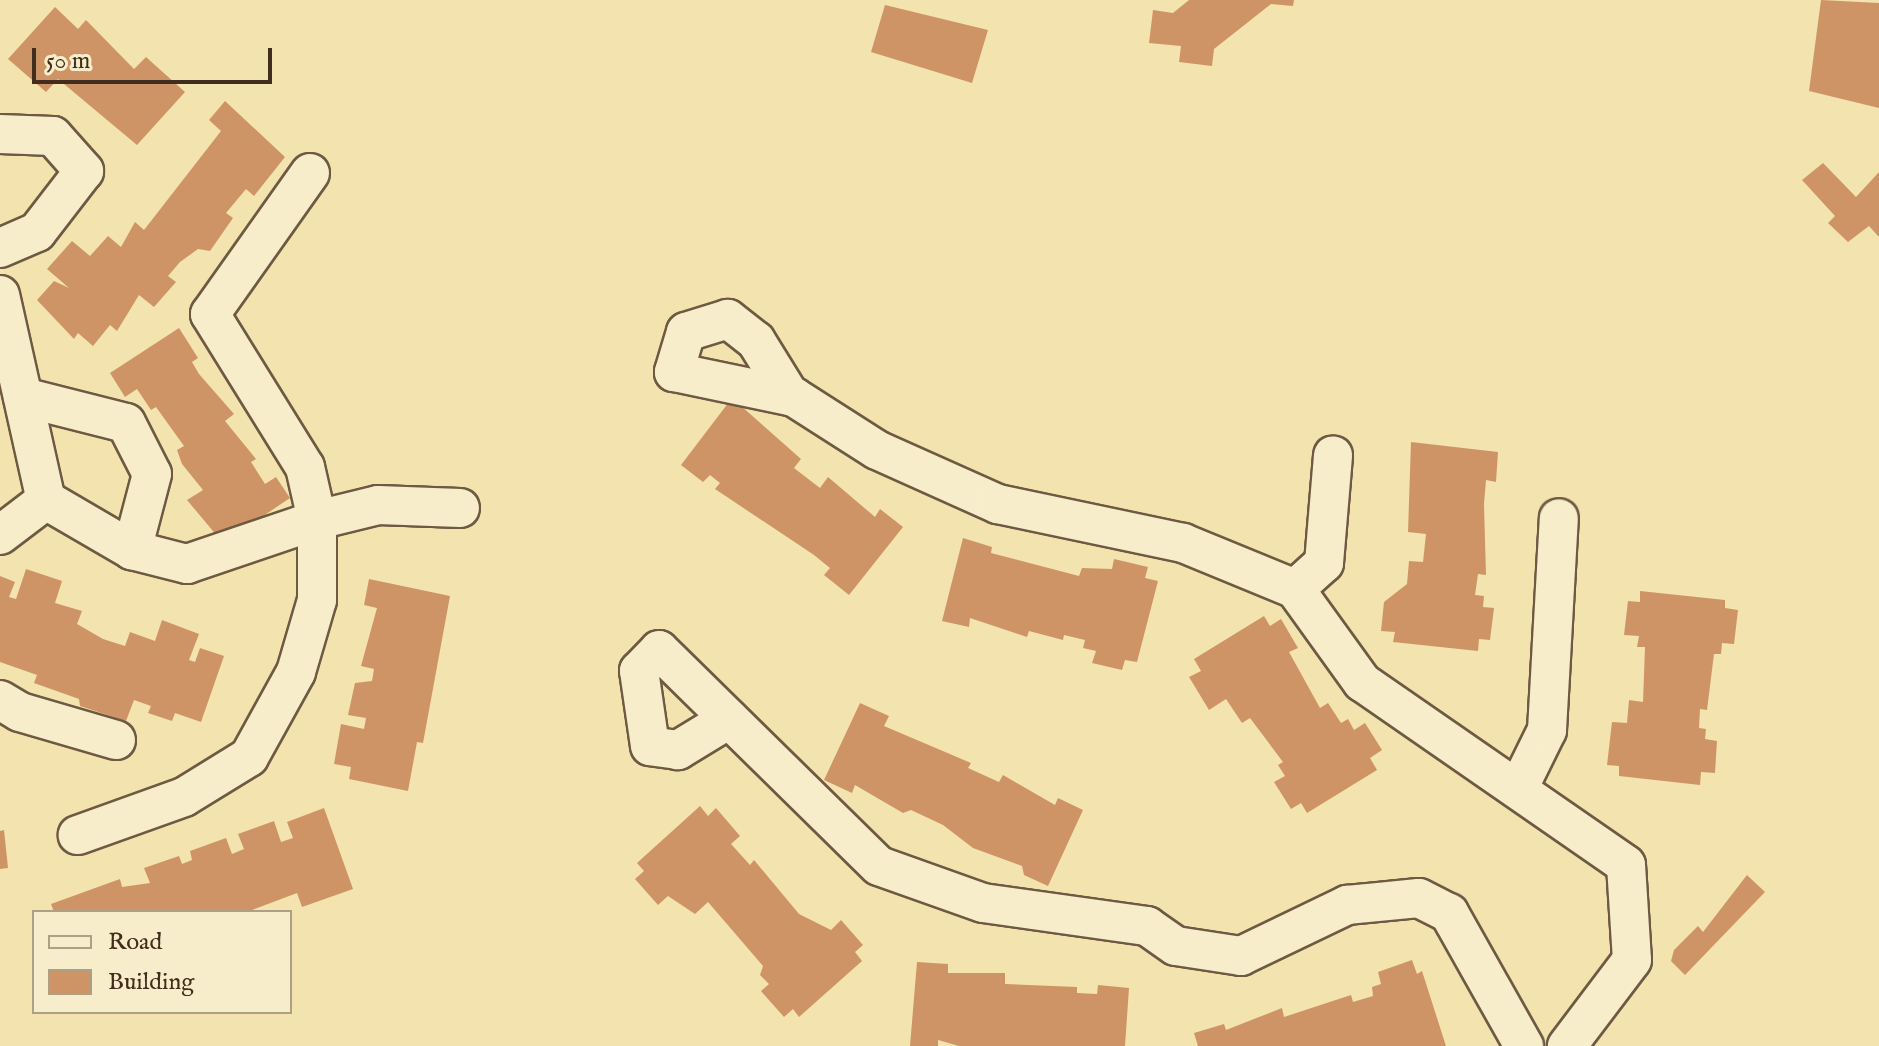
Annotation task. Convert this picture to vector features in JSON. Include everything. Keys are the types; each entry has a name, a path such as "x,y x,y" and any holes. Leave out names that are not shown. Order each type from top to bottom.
{"street":[{"path":"0,134 53,136 84,171 37,232 0,248"},
{"path":"78,835 184,797 249,757 296,672 317,600 317,520 305,467 210,314 310,173"},
{"path":"0,295 46,500 132,550 187,564 317,520 378,505 460,508"},
{"path":"790,396 877,450 998,504 1183,543 1295,589 1362,682 1626,865 1632,960 1567,1046"},
{"path":"23,397 126,423 152,474 132,550"},
{"path":"1295,589 1324,563 1333,455"},
{"path":"0,535 46,500"},
{"path":"1518,789 1547,730 1559,518"},
{"path":"729,719 678,750 650,746 639,671 659,650 879,866 983,903 1147,926 1176,946 1241,956 1347,905 1419,898 1449,913 1524,1046"},
{"path":"0,700 20,712 116,740"}],"building":[{"path":"1189,0 1294,0 1293,6 1271,4 1214,49 1212,66 1179,62 1181,46 1149,43 1153,10 1173,13"},
{"path":"1821,0 1879,3 1879,108 1809,91"},
{"path":"885,5 988,30 972,83 871,52"},
{"path":"55,7 78,29 86,20 134,69 146,57 185,92 137,145 58,79 46,92 8,59"},
{"path":"225,101 285,157 254,196 246,189 226,213 233,218 210,251 198,249 180,262 168,276 176,282 154,307 139,295 117,331 110,325 93,346 78,333 74,339 37,300 54,281 69,288 47,269 72,241 90,256 108,236 121,247 135,222 144,230 221,131 209,120"},
{"path":"1823,163 1856,197 1879,172 1879,237 1869,226 1848,242 1828,223 1835,216 1802,180"},
{"path":"179,328 198,358 192,362 199,374 234,414 225,421 256,459 251,462 265,484 276,477 290,498 223,543 187,500 203,490 182,464 177,450 184,446 156,407 151,410 137,389 125,397 110,373"},
{"path":"732,398 801,459 794,468 820,488 828,477 875,517 880,509 903,527 849,595 824,575 830,568 814,555 715,489 720,483 710,475 703,482 681,465"},
{"path":"1411,442 1498,452 1496,482 1486,480 1486,575 1478,574 1475,595 1484,596 1483,607 1494,608 1490,640 1479,639 1478,651 1393,642 1395,632 1381,631 1384,602 1407,584 1409,561 1423,562 1426,534 1408,532"},
{"path":"963,538 992,547 991,553 1079,576 1082,568 1112,569 1114,559 1148,567 1145,578 1158,581 1137,662 1125,660 1122,670 1092,663 1096,651 1083,648 1085,640 1064,635 1063,640 1029,631 1027,637 970,618 969,627 942,621"},
{"path":"26,569 62,581 55,603 82,611 77,624 103,639 125,646 130,632 155,641 162,620 199,634 189,660 195,662 200,648 224,656 201,722 175,713 172,721 148,713 151,706 134,700 126,721 80,706 79,699 34,683 37,675 0,662 0,576 15,582 9,597 16,599"},
{"path":"369,579 450,596 423,743 417,742 408,791 349,779 351,767 334,764 341,724 364,729 366,718 348,715 355,683 372,681 374,669 361,666 377,608 364,605"},
{"path":"1640,591 1725,600 1725,608 1738,610 1734,644 1722,643 1721,654 1714,654 1707,710 1700,709 1699,728 1706,729 1705,739 1717,741 1715,773 1701,772 1700,785 1619,776 1619,766 1607,765 1612,722 1627,723 1629,700 1643,702 1645,647 1637,647 1639,636 1624,635 1628,601 1640,602"},
{"path":"1264,616 1270,626 1281,619 1298,648 1289,652 1320,708 1328,703 1341,723 1348,719 1354,730 1365,723 1382,750 1370,758 1377,770 1307,813 1301,803 1291,809 1274,782 1285,776 1278,765 1283,762 1250,718 1242,723 1226,699 1209,710 1189,677 1201,671 1194,659"},
{"path":"860,703 889,716 884,726 971,763 968,768 999,782 1003,775 1055,805 1058,798 1083,810 1048,886 1024,875 1022,866 973,848 943,825 911,810 903,813 855,785 852,793 824,780"},
{"path":"700,806 708,816 716,808 740,836 731,844 750,865 754,860 799,914 831,930 841,920 863,945 855,952 862,961 799,1017 793,1009 784,1017 761,991 769,984 760,975 763,966 708,902 695,914 668,896 658,905 635,879 644,871 637,863"},
{"path":"324,808 353,889 302,907 297,893 252,910 53,910 51,904 120,879 122,887 150,883 144,868 179,856 182,864 192,860 190,851 226,838 232,854 244,849 238,834 274,821 281,842 293,838 287,822"},
{"path":"4,830 8,868 0,869 0,831"},
{"path":"1747,875 1765,892 1685,975 1671,961 1674,950 1698,926 1703,932"},
{"path":"1412,960 1417,974 1422,971 1446,1046 1198,1046 1194,1033 1224,1024 1226,1030 1282,1008 1284,1017 1351,995 1353,1002 1373,996 1372,987 1381,984 1378,972"},
{"path":"917,962 948,964 948,973 1005,973 1005,984 1077,987 1077,993 1097,994 1098,985 1129,988 1125,1046 959,1046 938,1040 938,1046 910,1046"}]}
